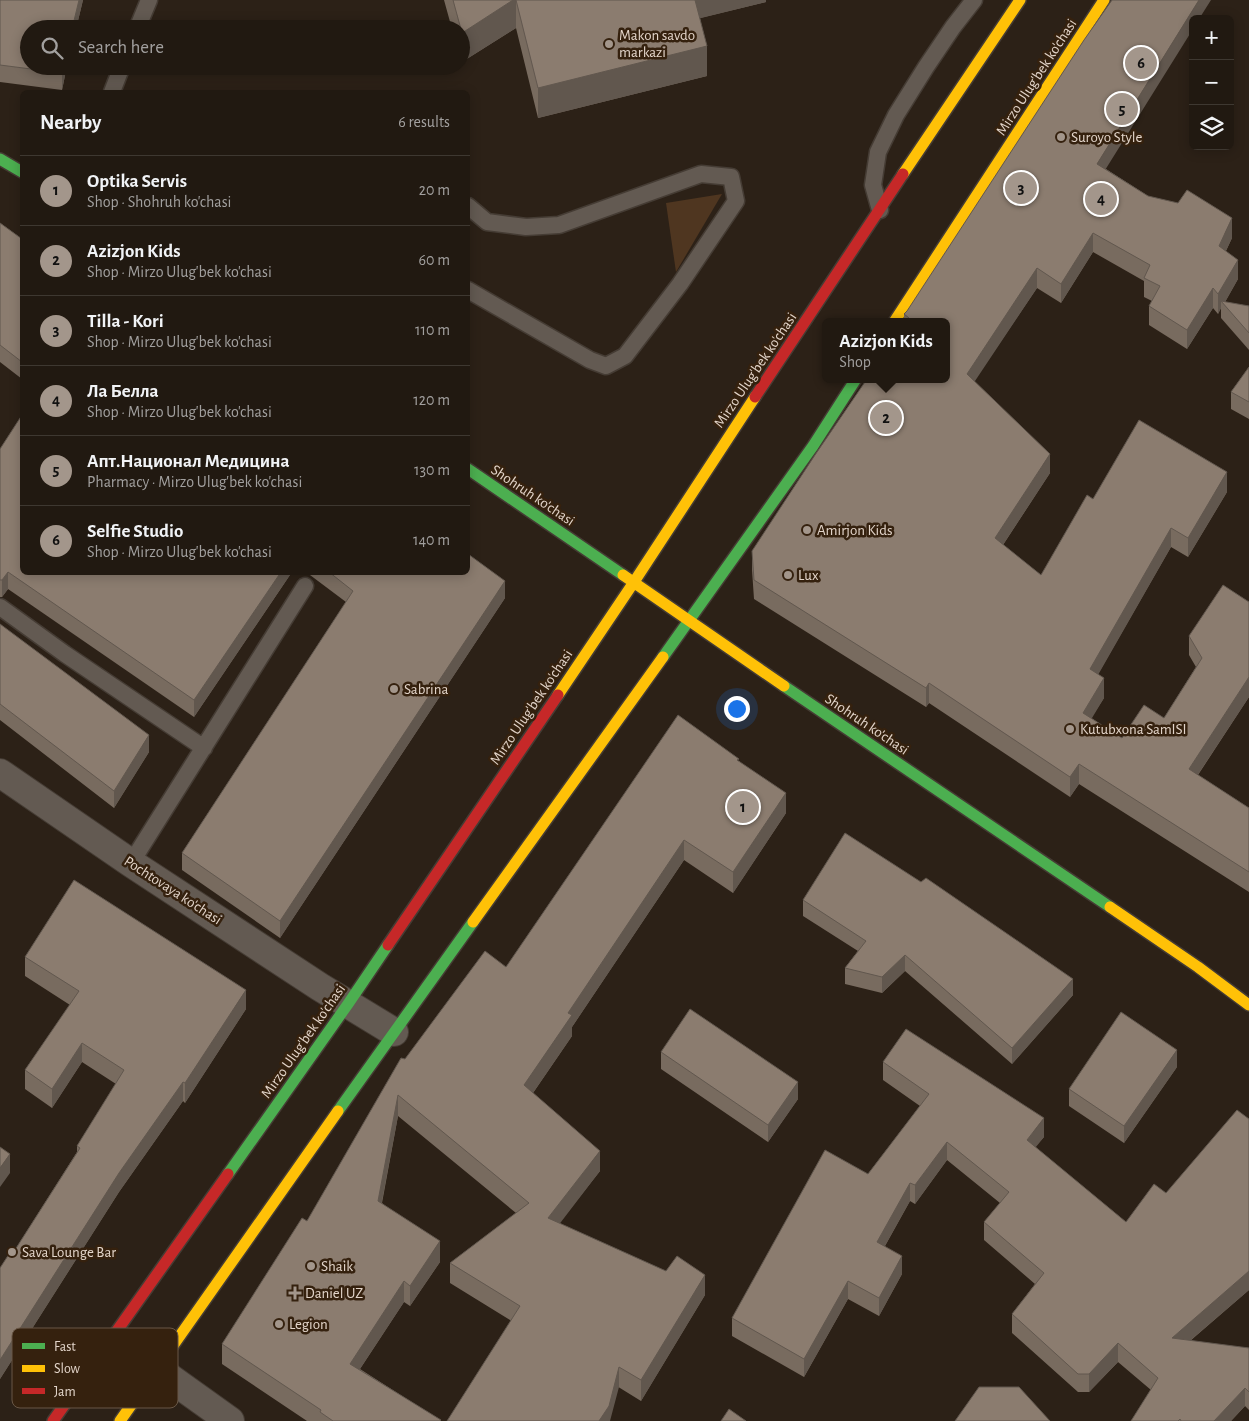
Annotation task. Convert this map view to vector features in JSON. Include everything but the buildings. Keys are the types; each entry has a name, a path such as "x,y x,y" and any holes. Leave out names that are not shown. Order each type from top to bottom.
{"main road":[{"name":"Mirzo Ulug'bek ko'chasi","path":"118,1328 348,1004 634,582 708,467 1020,0"},
{"name":"Mirzo Ulug'bek ko'chasi","path":"897,318 1104,0"},
{"path":"0,159 20,171"},
{"path":"178,1337 813,446 853,383"},
{"name":"Shohruh ko'chasi","path":"470,470 740,656 1198,966 1249,1005"},
{"name":"Mirzo Ulug'bek ko'chasi","path":"52,1421 61,1408"},
{"path":"120,1421 129,1408"}],"street":[{"name":"Pochtovaya ko'chasi","path":"0,773 131,863 320,987 394,1032"},
{"path":"178,1384 230,1421"}],"lane":[{"path":"140,20 148,0"},
{"path":"880,210 873,185 878,152 896,115 926,66 974,0"},
{"path":"113,90 119,75"},
{"path":"470,208 487,222 526,227 560,225 701,174 731,178 736,201 680,284 625,356 606,366 590,360 470,291"},
{"path":"131,863 305,586"},
{"path":"0,607 65,654 204,748"}],"shaded area":[{"path":"722,194 676,272 666,203"}],"traffic: fast":[{"path":"0,159 20,171"},
{"path":"663,657 813,446 853,383"},
{"path":"470,470 623,575"},
{"path":"784,686 1110,907"},
{"path":"338,1111 473,922"},
{"path":"228,1174 388,945"}],"traffic: slow":[{"path":"903,174 1020,0"},
{"path":"897,318 1104,0"},
{"path":"558,695 755,397"},
{"path":"623,575 784,686"},
{"path":"473,922 663,657"},
{"path":"1110,907 1198,967 1249,1005"},
{"path":"178,1339 338,1111"},
{"path":"120,1421 129,1408"}],"traffic: jam":[{"path":"755,397 903,174"},
{"path":"388,945 558,695"},
{"path":"119,1328 228,1174"},
{"path":"53,1421 62,1408"}],"place":[{"name":"Makon savdo markazi","path":"609,44"},
{"name":"Selfie Studio","path":"1141,63"},
{"name":"Апт.Национал Медицина","path":"1122,109"},
{"name":"Suroyo Style","path":"1061,137"},
{"name":"Tilla - Kori","path":"1021,188"},
{"name":"Ла Белла","path":"1101,199"},
{"name":"Azizjon Kids","path":"886,418"},
{"name":"Amirjon Kids","path":"807,530"},
{"name":"Lux","path":"788,575"},
{"name":"Sabrina","path":"394,689"},
{"name":"Kutubxona SamISI","path":"1070,729"},
{"name":"Optika Servis","path":"743,807"},
{"name":"Sava Lounge Bar","path":"12,1252"},
{"name":"Shaik","path":"311,1266"},
{"name":"Daniel UZ","path":"295,1293"},
{"name":"Legion","path":"279,1324"}]}
